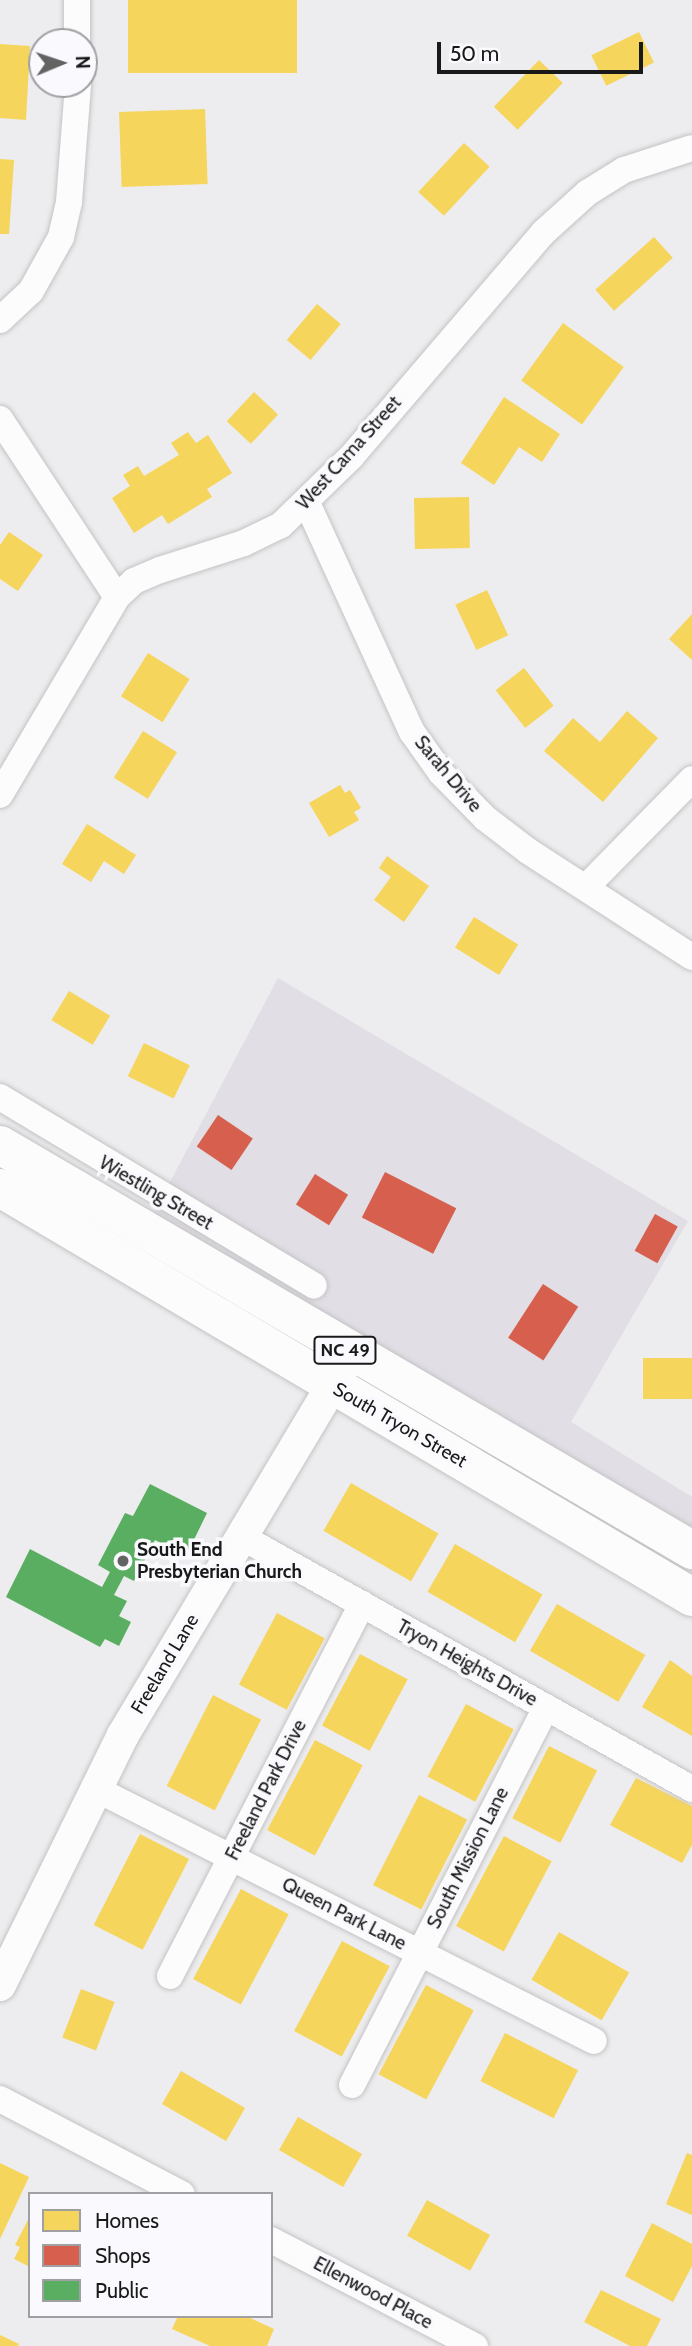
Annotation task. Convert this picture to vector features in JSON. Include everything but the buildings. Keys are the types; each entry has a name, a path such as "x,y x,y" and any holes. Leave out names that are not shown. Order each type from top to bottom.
{"main road":[{"name":"South Tryon Street","path":"0,1144 679,1589"},
{"name":"South Tryon Street","path":"0,1188 342,1370 691,1547"}],"street":[{"path":"77,0 77,28"},
{"path":"0,320 31,291 61,237 69,202 77,98"},
{"name":"West Cama Street","path":"0,795 117,597 134,581 268,534 307,503 544,232 587,193 624,170 692,148"},
{"path":"0,419 117,597"},
{"name":"Sarah Drive","path":"307,503 412,732 442,773 485,818 692,957"},
{"path":"586,887 692,779"},
{"name":"Wiestling Street","path":"0,1097 313,1286"},
{"name":"Freeland Lane","path":"0,1985 94,1788 342,1370"},
{"name":"Tryon Heights Drive","path":"242,1537 692,1788"},
{"path":"679,1589 691,1547"},
{"name":"Freeland Park Drive","path":"170,1976 362,1604"},
{"name":"South Mission Lane","path":"352,2085 546,1707"},
{"name":"Queen Park Lane","path":"94,1788 594,2041"},
{"path":"0,2099 179,2192"},
{"name":"Ellenwood Place","path":"273,2241 475,2346"}],"shaded area":[{"path":"278,978 688,1221 571,1422 692,1497 692,1535 152,1216"}],"place":[{"name":"South End Presbyterian Church","path":"123,1561"}]}
